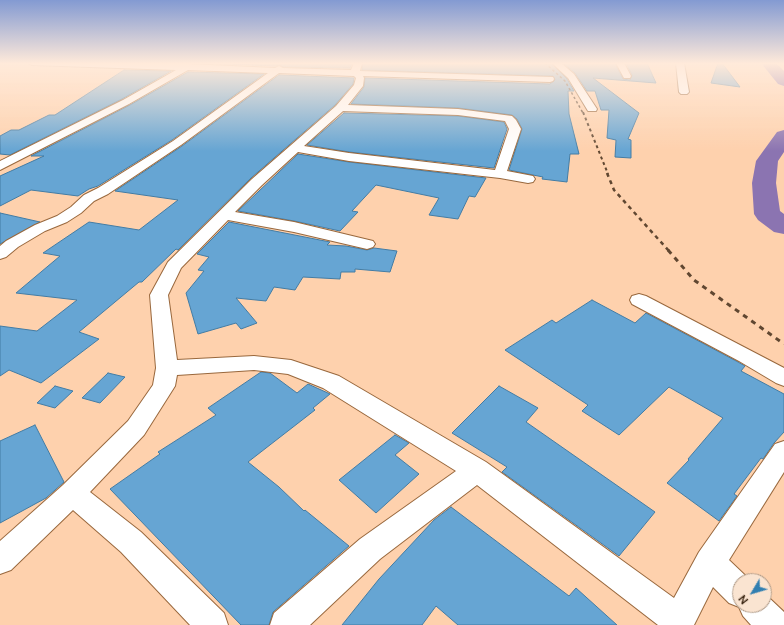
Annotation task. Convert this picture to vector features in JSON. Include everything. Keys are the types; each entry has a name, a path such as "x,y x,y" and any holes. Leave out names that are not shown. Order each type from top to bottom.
{"street":[{"path":"0,166 142,92"},
{"path":"0,254 12,244 72,213 89,198 103,191 177,142 245,92"},
{"path":"0,560 72,493 136,428 164,386 167,368 158,295 174,266 224,214 257,182 340,108 353,92"},
{"path":"581,92 592,109"},
{"path":"340,108 458,112 508,118 511,120 515,129 500,174"},
{"path":"296,148 349,157 500,174 528,179"},
{"path":"224,214 294,226 367,244"},
{"path":"639,300 746,356 784,378"},
{"path":"167,368 254,363 291,367 331,382 476,470 678,623 710,562 784,452"},
{"path":"286,625 370,549 476,470"},
{"path":"72,493 131,542 212,625"},
{"path":"710,562 732,584"},
{"path":"762,613 774,625"}],"building":[{"path":"90,92 134,92 10,155 0,154 0,136 11,130 19,130 49,115 55,115"},
{"path":"153,92 239,92 172,140 98,186 89,189 78,196 31,190 0,206 0,176 44,156 31,156"},
{"path":"256,92 346,92 335,105 251,178 178,250 176,249 142,282 139,282 79,332 99,339 41,383 9,370 0,376 0,326 37,331 77,300 16,293 60,256 43,253 89,222 139,230 178,200 115,191 182,146"},
{"path":"360,92 568,92 569,114 579,154 570,154 567,182 542,179 543,177 509,170 522,129 517,119 512,115 458,108 351,104"},
{"path":"595,92 612,92 639,113 628,139 631,140 631,158 615,157 616,140 607,138 609,110 601,110"},
{"path":"344,113 458,116 504,122 507,129 494,168 349,152 307,145"},
{"path":"298,154 349,162 486,178 475,197 469,196 458,219 429,215 439,198 376,185 352,211 358,212 340,231 238,211"},
{"path":"0,213 40,222 0,244"},
{"path":"229,222 330,242 327,245 346,246 367,250 374,248 397,251 390,272 355,269 355,272 341,272 340,279 303,277 295,290 274,287 266,301 236,298 257,323 241,329 236,323 198,334 186,293 204,271 198,270 209,257 197,254"},
{"path":"592,300 635,323 646,313 745,366 741,371 784,394 784,432 763,459 761,458 734,494 737,496 719,521 667,483 689,460 688,459 723,418 669,387 619,435 582,411 588,405 505,350 552,320 556,323"},
{"path":"261,372 270,373 297,393 308,384 330,394 313,408 315,410 248,462 279,487 304,511 305,510 349,546 273,612 269,625 241,625 110,489 160,454 158,452 216,415 208,408"},
{"path":"108,373 125,377 100,403 82,398"},
{"path":"55,386 73,391 55,408 37,403"},
{"path":"499,386 538,408 526,422 655,512 619,556 502,472 507,467 452,433"},
{"path":"35,425 64,482 46,498 0,523 0,441"},
{"path":"395,435 409,443 395,455 419,474 376,513 339,480"},
{"path":"451,507 569,596 576,588 617,625 458,625 436,606 422,625 342,625 379,579 434,520"}],"waterway":[{"path":"784,136 767,161 764,183 767,214 784,226"}],"railway":[{"path":"571,92 583,113"},
{"path":"583,112 608,174"},
{"path":"607,173 614,190 669,251"},
{"path":"668,250 694,280 784,344"}]}
